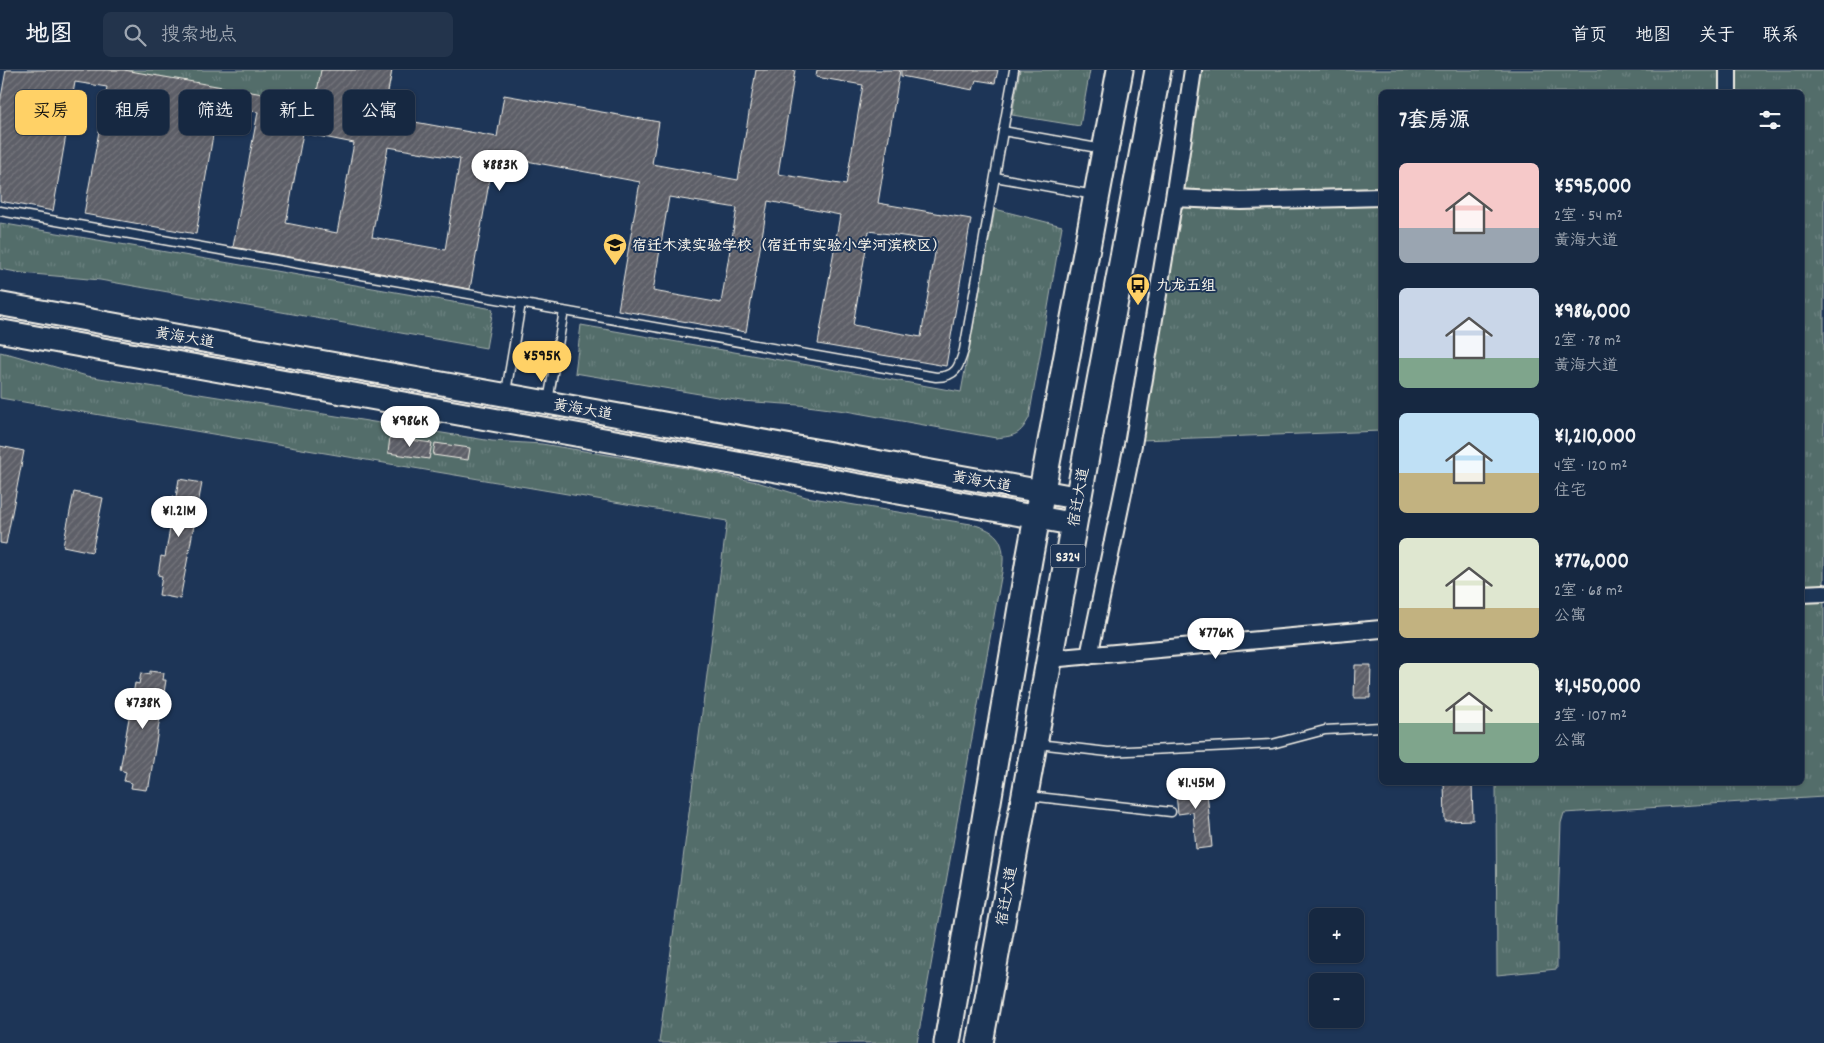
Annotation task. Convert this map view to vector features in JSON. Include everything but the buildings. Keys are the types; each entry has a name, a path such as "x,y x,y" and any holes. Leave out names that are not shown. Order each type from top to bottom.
{"main road":[{"name":"S324","path":"947,1043 1037,518 1120,70"},
{"name":"宿迁大道","path":"980,1043 1078,498 1158,70"},
{"name":"黄海大道","path":"0,304 1078,498"},
{"name":"黄海大道","path":"0,331 1074,524"}],"street":[{"path":"1089,656 1133,445 1193,70"},
{"path":"1728,70 1728,90"},
{"path":"1174,198 1241,202 1379,197"},
{"path":"1804,594 1824,593"},
{"path":"1049,659 1379,629"}],"lane":[{"path":"0,211 936,377 947,377 955,372 964,350 1014,70"},
{"path":"1003,131 1105,149"},
{"path":"995,176 1097,195"},
{"path":"505,395 521,303"},
{"path":"548,403 564,311"},
{"path":"1034,744 1108,752 1234,746 1272,744 1324,730 1379,727"},
{"path":"1024,796 1170,812"}],"green space":[{"path":"109,70 392,70 388,90 343,90 343,108 333,106 333,90 261,90 261,94 251,93 251,90 234,90"},
{"path":"1020,70 1090,70 1080,126 1012,115"},
{"path":"1200,70 1824,70 1824,797 1564,813 1561,823 1557,969 1497,975 1496,785 1804,785 1804,90 1379,90 1379,431 1141,440"},
{"path":"995,209 1062,226 1029,418 1023,428 1016,434 996,438 846,411 799,405 741,401 575,373 581,325 961,392"},
{"path":"0,223 493,309 486,348 100,280 22,273 0,269"},
{"path":"0,352 87,376 492,441 542,444 697,470 757,482 806,497 971,524 989,530 995,535 1002,546 1002,572 917,1043 659,1043 727,521 0,398"}],"place":[{"name":"宿迁木渎实验学校（宿迁市实验小学河滨校区）","path":"615,266"},
{"name":"九龙五组","path":"1138,306"}]}
